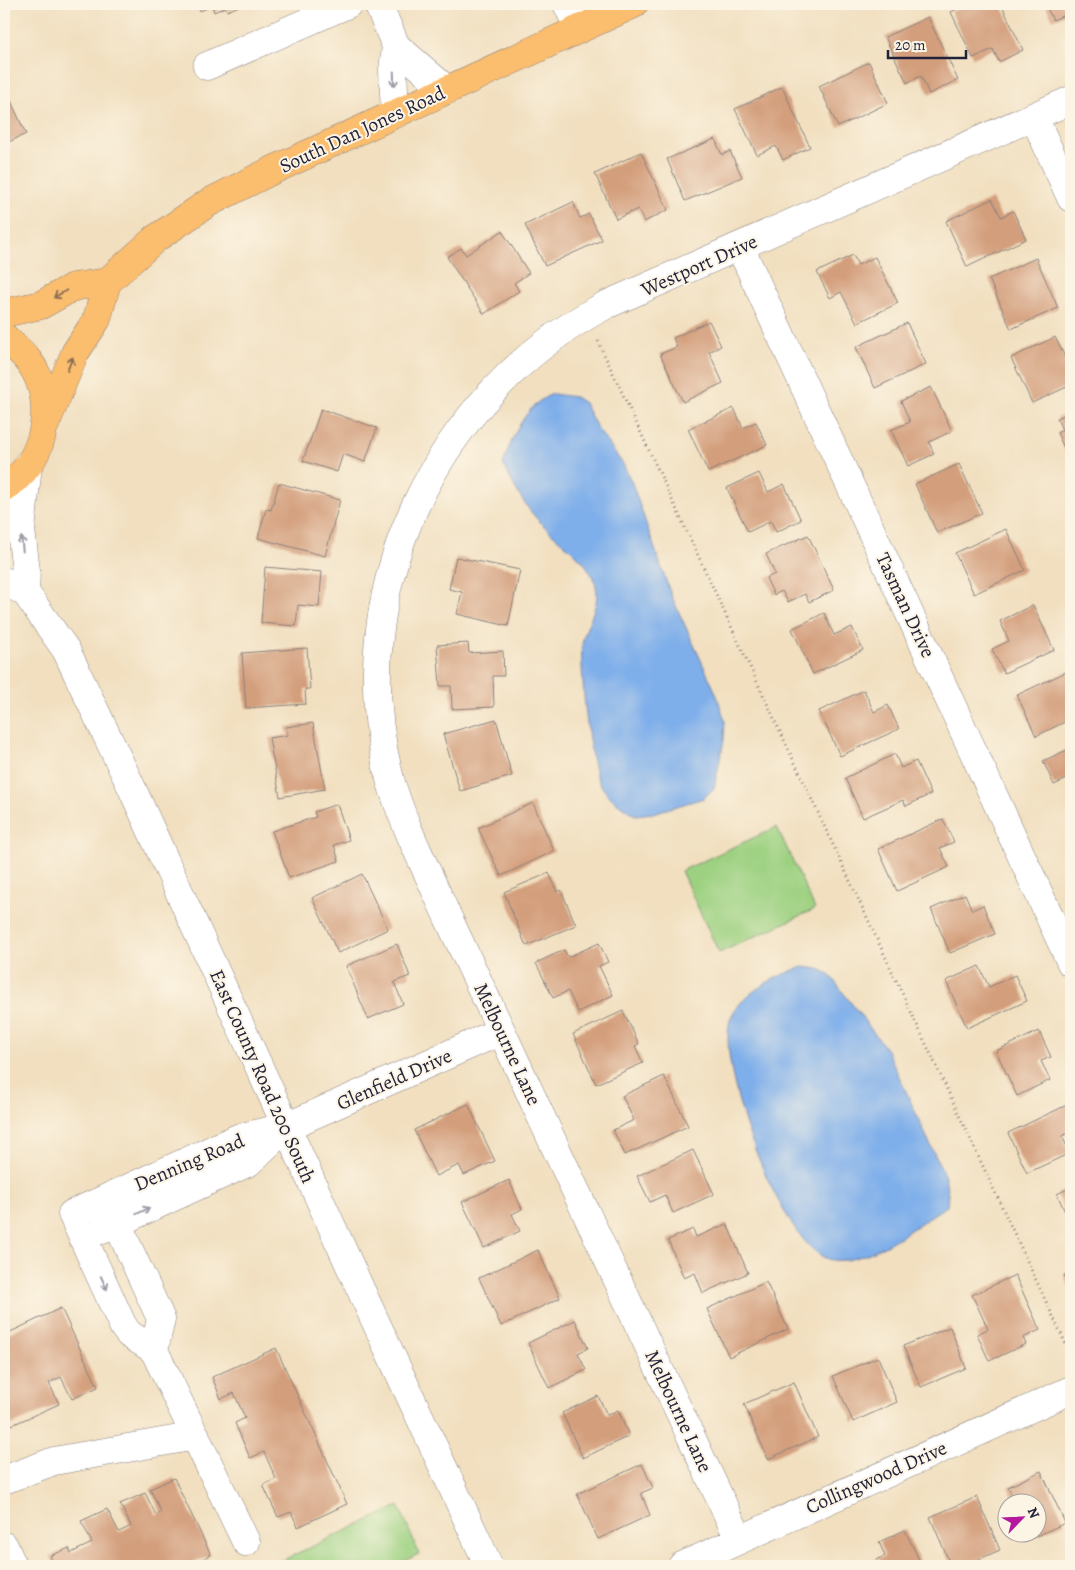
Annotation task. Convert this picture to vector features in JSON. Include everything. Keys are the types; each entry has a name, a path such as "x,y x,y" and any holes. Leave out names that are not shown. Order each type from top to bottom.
{"main road":[{"name":"South Dan Jones Road","path":"107,282 155,239 208,203 634,4"},
{"path":"4,313 41,305 73,287 107,282 96,319 75,353 45,425 41,441 22,472 4,487"},
{"path":"4,338 24,354 35,370 45,400 45,425"}],"street":[{"path":"207,66 348,4"},
{"path":"378,4 396,46 447,90"},
{"path":"568,4 578,29"},
{"path":"395,114 393,70 396,46"},
{"name":"Westport Drive","path":"407,528 425,485 440,457 462,426 507,375 525,358 549,339 586,315 1071,100"},
{"path":"1034,117 1071,198"},
{"name":"Tasman Drive","path":"740,247 1071,963"},
{"name":"East County Road 200 South","path":"28,464 21,530 26,571 14,586 69,657 182,896 286,1128 490,1566"},
{"name":"Melbourne Lane","path":"407,528 389,580 380,632 378,699 383,745 397,802 406,826 501,1031 739,1539"},
{"name":"Glenfield Drive","path":"286,1128 501,1031"},
{"name":"Denning Road","path":"154,1350 129,1334 123,1326 72,1214 238,1138 286,1128"},
{"name":"Denning Road","path":"83,1239 249,1162 286,1128"},
{"path":"106,1199 161,1319 154,1350 246,1542"},
{"name":"Collingwood Drive","path":"682,1566 1071,1390"},
{"path":"4,1480 54,1460 196,1436"},
{"path":"4,1546 13,1566"}],"path":[{"path":"586,315 1071,1356"}],"green space":[{"path":"777,827 815,909 719,953 681,871"},
{"path":"399,1506 419,1554 393,1566 270,1566"}],"water":[{"path":"553,394 575,397 584,403 597,428 623,464 632,483 671,595 716,693 725,721 724,740 714,788 704,798 653,813 635,815 610,797 599,782 595,772 584,694 582,658 584,638 597,598 594,580 585,564 550,532 531,511 520,496 503,465 515,433 527,413 543,399"},
{"path":"803,967 819,969 829,974 887,1050 945,1177 948,1194 947,1206 892,1242 861,1256 846,1260 832,1260 813,1250 793,1225 773,1191 756,1151 741,1110 732,1071 728,1038 732,1015 745,999 763,985 783,974"}],"building":[{"path":"197,4 244,4 227,11 225,7 214,12 212,6 200,11"},
{"path":"968,4 1001,4 1023,50 999,62 993,49 973,58 951,12"},
{"path":"1045,4 1071,4 1071,12 1053,20"},
{"path":"928,17 958,80 929,94 921,76 907,83 885,37"},
{"path":"869,62 888,103 838,127 819,86"},
{"path":"4,86 26,134 4,144"},
{"path":"782,87 810,147 783,160 776,146 757,155 735,109"},
{"path":"715,139 722,155 730,151 742,177 685,201 667,159"},
{"path":"641,152 668,210 644,222 638,209 616,219 595,174"},
{"path":"992,199 1001,217 1013,211 1026,239 967,267 946,221"},
{"path":"573,202 580,218 589,214 602,240 545,266 525,225"},
{"path":"502,231 529,273 514,283 519,291 484,314 447,257 461,248 466,255"},
{"path":"853,255 858,265 875,257 898,303 857,323 841,292 830,298 817,272"},
{"path":"1036,258 1058,308 1011,329 989,279"},
{"path":"709,321 721,346 709,352 723,383 683,402 660,354 677,347 673,338"},
{"path":"907,323 926,364 875,388 856,347"},
{"path":"1055,337 1065,357 1071,354 1071,385 1032,403 1011,358"},
{"path":"931,387 952,431 929,442 934,454 908,466 891,430 910,422 901,401"},
{"path":"734,408 743,428 756,422 767,445 708,472 688,429"},
{"path":"321,409 377,428 365,462 343,454 337,472 303,461"},
{"path":"1071,412 1071,450 1066,452 1057,433 1062,430 1057,418"},
{"path":"959,464 982,513 937,533 915,484"},
{"path":"759,473 768,492 784,484 801,520 776,532 771,521 748,532 727,488"},
{"path":"279,483 340,500 325,556 258,538 266,509 271,510"},
{"path":"1006,529 1025,570 974,594 955,553"},
{"path":"808,535 834,590 809,602 805,594 788,602 782,591 774,595 766,578 775,574 766,554"},
{"path":"456,557 520,570 508,626 457,614 462,592 449,589"},
{"path":"265,567 322,572 319,607 298,605 296,626 261,623"},
{"path":"1033,605 1054,650 1004,673 992,649 1009,641 1000,621"},
{"path":"824,613 834,635 852,627 863,650 813,674 792,629"},
{"path":"468,643 469,653 503,651 504,676 493,676 494,707 452,709 451,686 440,686 437,645"},
{"path":"307,648 310,689 305,689 306,704 246,708 242,653"},
{"path":"1068,671 1071,678 1071,719 1036,736 1017,695"},
{"path":"864,690 874,712 888,705 899,729 840,756 819,711"},
{"path":"496,719 512,776 460,791 443,734"},
{"path":"313,723 325,789 280,797 269,738 288,735 286,727"},
{"path":"1071,748 1071,777 1054,785 1043,761"},
{"path":"895,754 901,768 916,761 931,794 906,806 903,800 863,818 845,778"},
{"path":"533,803 554,851 501,876 478,828"},
{"path":"337,804 349,840 334,845 339,861 289,878 272,831 316,817 314,812"},
{"path":"943,819 954,842 940,848 949,867 897,891 878,849"},
{"path":"549,873 557,892 561,890 576,925 526,946 504,892"},
{"path":"362,874 388,929 338,953 312,898"},
{"path":"965,894 972,910 983,905 995,934 950,953 931,909"},
{"path":"599,943 608,962 599,966 613,995 578,1012 568,991 553,998 536,963 564,950 568,957"},
{"path":"397,944 410,976 394,982 403,1004 368,1019 346,966"},
{"path":"979,966 989,987 1015,975 1027,1001 967,1028 946,981"},
{"path":"623,1011 639,1044 635,1046 643,1063 596,1084 573,1034"},
{"path":"1039,1031 1051,1057 1041,1061 1050,1080 1017,1096 996,1051"},
{"path":"664,1076 688,1126 625,1155 613,1130 634,1120 622,1096"},
{"path":"1071,1103 1071,1132 1062,1136 1070,1153 1027,1173 1008,1133"},
{"path":"468,1104 495,1161 464,1175 459,1165 436,1176 414,1130"},
{"path":"693,1150 714,1194 673,1213 665,1195 650,1202 637,1176"},
{"path":"509,1180 522,1209 512,1214 520,1231 484,1248 462,1202"},
{"path":"1071,1187 1071,1225 1057,1194"},
{"path":"727,1224 748,1273 703,1293 695,1273 684,1278 668,1240 693,1229 696,1237"},
{"path":"538,1250 560,1298 501,1326 479,1278"},
{"path":"1071,1272 1071,1291 1064,1275"},
{"path":"1015,1275 1040,1330 1023,1338 1026,1344 989,1361 977,1334 988,1329 972,1295"},
{"path":"766,1282 788,1329 729,1357 707,1309"},
{"path":"61,1308 98,1387 72,1399 61,1377 49,1383 59,1404 12,1425 4,1407 4,1335"},
{"path":"575,1320 588,1348 578,1353 586,1370 549,1388 528,1343"},
{"path":"950,1327 966,1368 921,1387 903,1346"},
{"path":"276,1348 347,1504 298,1527 291,1512 278,1517 263,1485 276,1479 264,1452 250,1458 235,1423 245,1418 234,1393 221,1399 212,1377"},
{"path":"878,1357 897,1402 853,1422 833,1376"},
{"path":"794,1382 818,1437 768,1459 744,1404"},
{"path":"598,1396 607,1415 618,1410 629,1436 583,1458 562,1413"},
{"path":"642,1464 653,1488 641,1493 650,1515 598,1539 577,1494"},
{"path":"1041,1471 1065,1523 1048,1531 1048,1492 1010,1492 1008,1487"},
{"path":"174,1478 211,1555 187,1566 55,1566 50,1556 69,1548 71,1553 92,1543 81,1521 107,1509 119,1532 131,1526 120,1504 145,1493 156,1515 161,1512 150,1489"},
{"path":"977,1497 1000,1550 963,1566 951,1566 930,1517"},
{"path":"905,1530 922,1566 869,1566 868,1564 885,1556 879,1542"}]}
